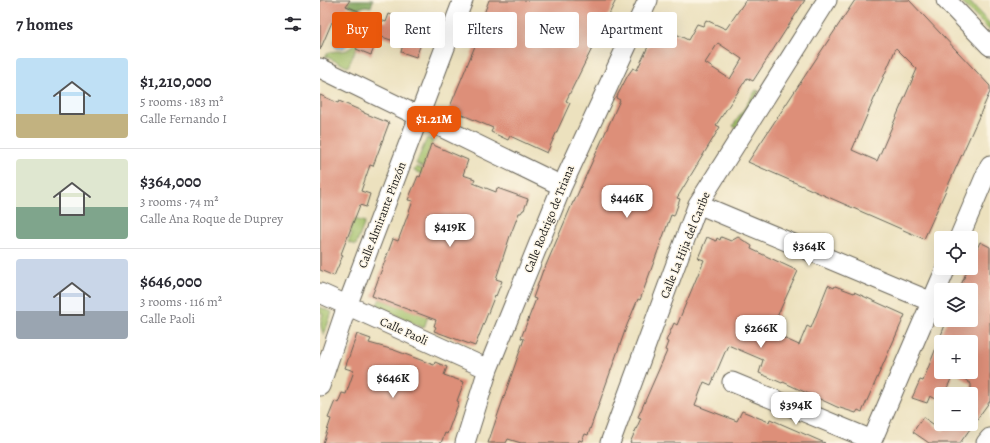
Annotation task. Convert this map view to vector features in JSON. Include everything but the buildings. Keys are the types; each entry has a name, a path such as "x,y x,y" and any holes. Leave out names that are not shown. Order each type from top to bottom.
{"street":[{"name":"Calle Almirante Pinzón","path":"320,386 347,306 463,0"},
{"name":"Calle Rodrigo de Triana","path":"465,443 488,369 562,186 648,0"},
{"name":"Calle La Hija del Caribe","path":"610,443 698,204 827,0"},
{"path":"946,0 990,46"},
{"path":"320,68 562,186"},
{"path":"962,231 990,165"},
{"path":"698,204 932,302"},
{"path":"732,382 872,442 943,275"},
{"name":"Calle Paoli","path":"320,293 488,369"},
{"path":"986,443 990,438"}],"green space":[{"path":"349,0 373,0 371,7 366,6 356,9 347,4"},
{"path":"959,0 968,0 990,24 990,31"},
{"path":"356,48 348,67 325,56 329,53"},
{"path":"756,90 759,91 736,128 733,126"},
{"path":"427,138 433,141 424,166 435,179 414,171 416,167 423,169 423,167 416,164"},
{"path":"355,219 365,222 356,245 348,242 352,234 350,231"},
{"path":"380,299 428,316 424,328 376,306"},
{"path":"320,307 332,312 324,335 321,324 323,314 320,312"}]}
